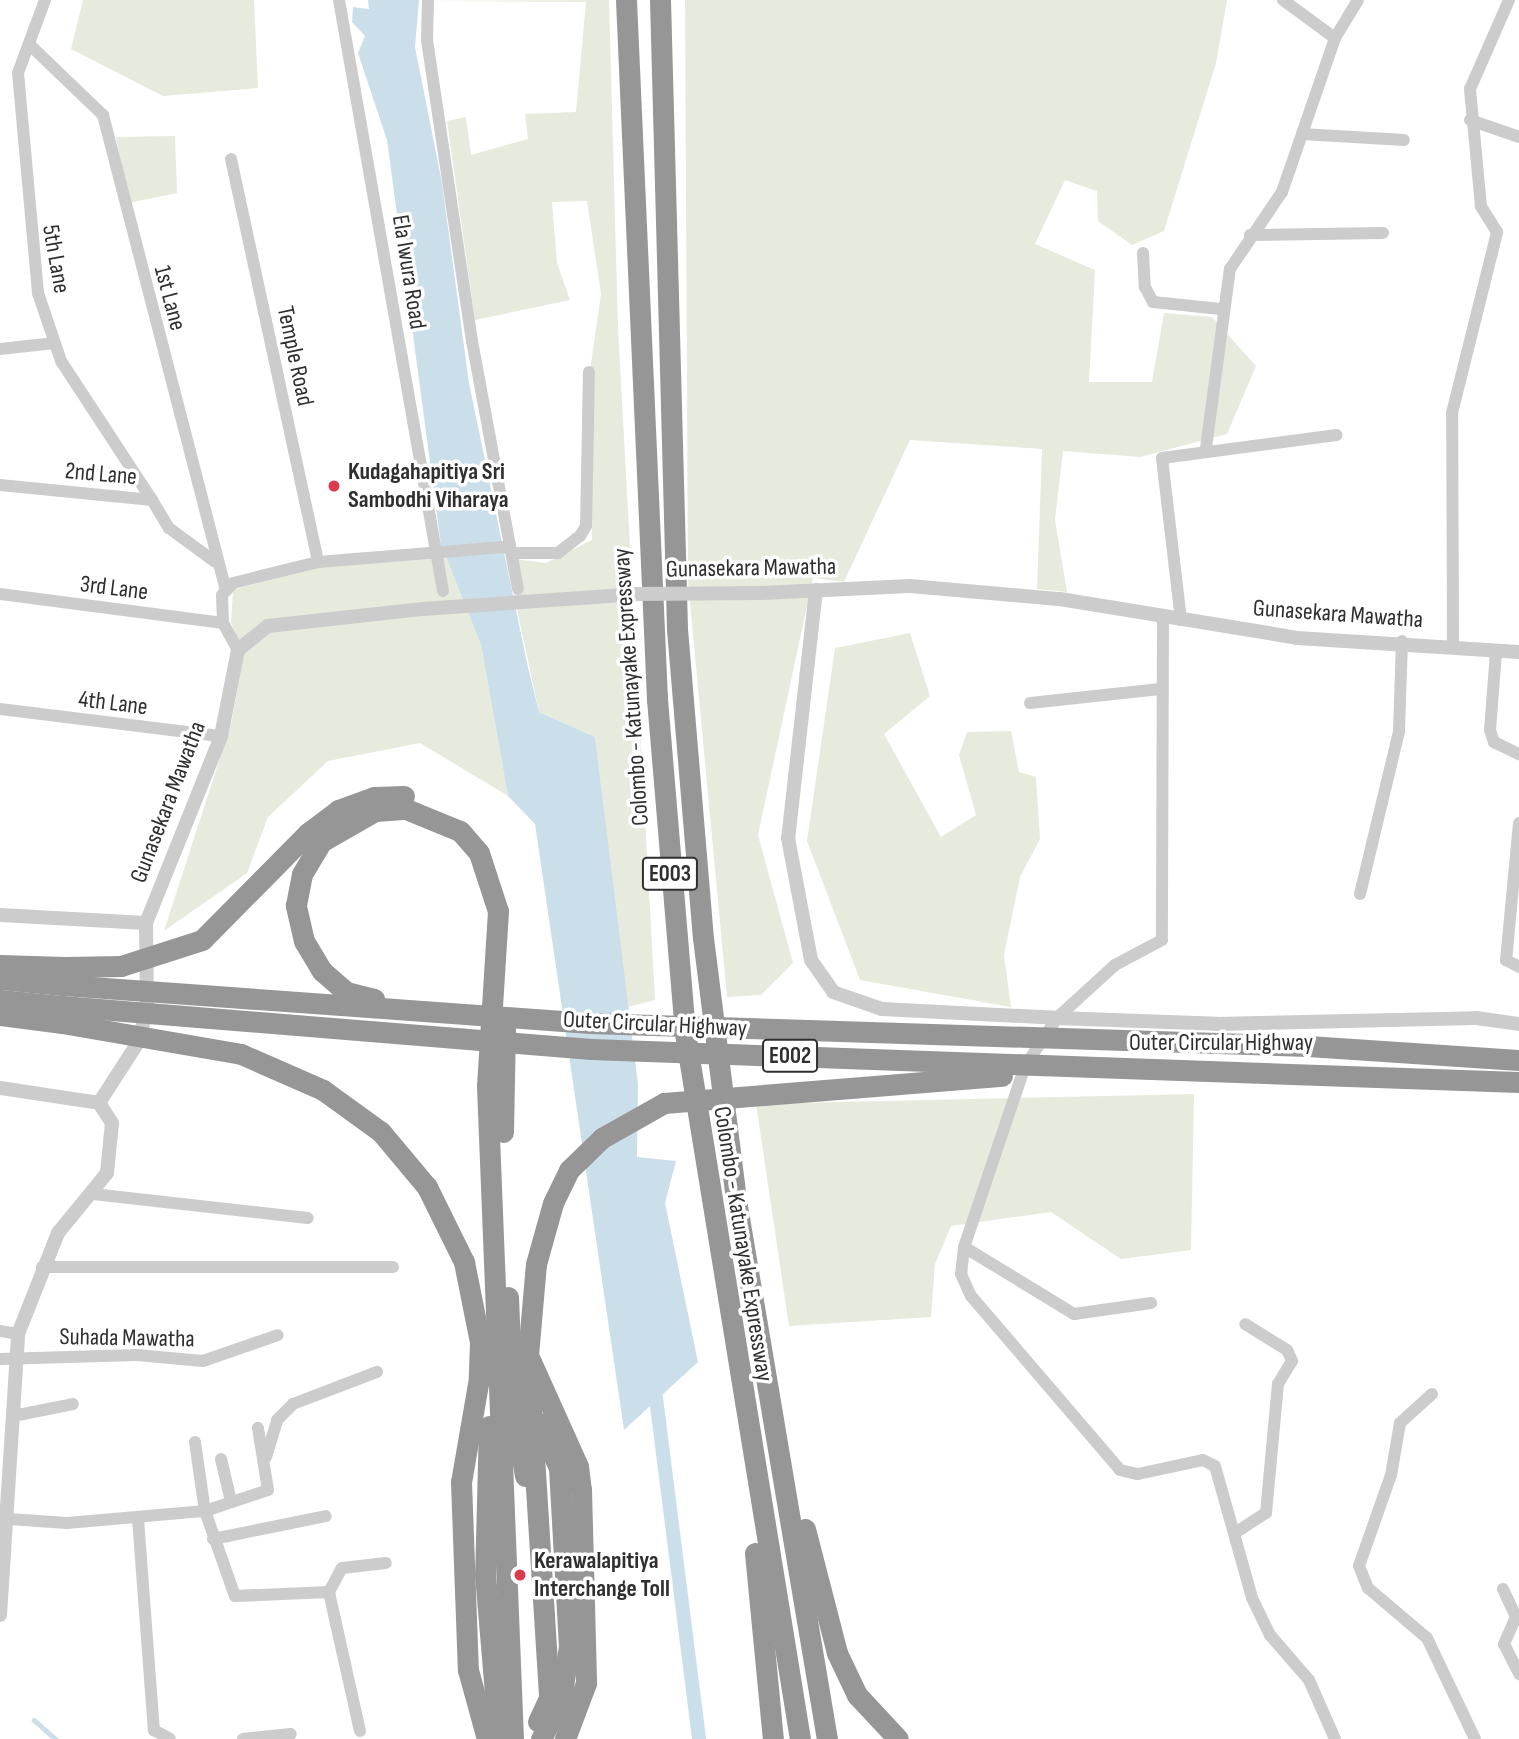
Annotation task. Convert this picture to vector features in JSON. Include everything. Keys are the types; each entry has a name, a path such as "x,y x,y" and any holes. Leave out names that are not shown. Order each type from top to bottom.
{"highway":[{"name":"Colombo - Katunayake Expressway","path":"626,0 641,418 669,865 693,1100 800,1739"},
{"name":"Colombo - Katunayake Expressway","path":"660,0 677,629 714,1054 754,1312 827,1739"},
{"path":"0,1015 63,995 121,966 202,940 257,892 307,833 338,810 374,797 412,796 445,807 475,830 505,882 502,1109 512,1398 525,1476 536,1735"},
{"path":"505,1739 488,1379 487,1086 498,911 479,853 460,831 406,809 375,811 321,842 302,874 296,905 304,942 322,971 346,992 377,1000 590,1023"},
{"path":"0,965 63,995 241,1054 323,1090 381,1132 427,1186 464,1262 488,1379 513,1739"},
{"name":"Outer Circular Highway","path":"0,979 63,995 591,1049 1123,1069 1307,1070 1519,1082"},
{"name":"Outer Circular Highway","path":"0,1000 63,995 590,1023 1308,1046 1519,1060"},
{"path":"550,1698 528,1355 536,1264 569,1170 603,1138 663,1103 749,1092 1123,1069"},
{"path":"754,1312 837,1653 857,1695 898,1739"},
{"path":"528,1355 549,1469 556,1674 536,1735"},
{"path":"528,1355 569,1470 578,1656 571,1703 554,1739"},
{"path":"528,1355 578,1466 581,1489 586,1683 565,1739"},
{"path":"486,1739 468,1670 461,1482 488,1379"},
{"path":"488,1379 471,1496 480,1665 497,1739"},
{"path":"739,1379 773,1739"},
{"path":"536,1735 561,1700 569,1646 559,1468 539,1423"}],"street":[{"name":"5th Lane","path":"45,0 31,46 18,73 25,198 38,293 55,342 152,500"},
{"name":"Ela Iwura Road","path":"339,0 442,551 443,591"},
{"path":"428,0 427,40 472,341 518,589"},
{"path":"1283,0 1335,38"},
{"path":"1206,448 1221,309 1230,269 1250,235 1282,192 1335,38 1358,0"},
{"path":"1453,645 1452,413 1497,232 1481,206 1470,120 1474,73 1509,0"},
{"name":"1st Lane","path":"31,46 103,115 214,561 225,588"},
{"path":"1470,120 1518,136"},
{"path":"1302,134 1404,140"},
{"name":"Temple Road","path":"231,159 318,562"},
{"path":"1250,235 1383,233"},
{"path":"1143,253 1145,287 1153,302 1221,309"},
{"path":"0,349 55,342"},
{"path":"238,650 223,623 225,588 318,562 442,551 511,550 558,553 586,526 589,372"},
{"path":"1181,620 1162,458 1206,448 1336,435"},
{"name":"2nd Lane","path":"0,485 152,500 169,528 214,561"},
{"name":"Gunasekara Mawatha","path":"146,923 221,736 238,650 268,626 423,609 638,594 760,593 910,586 1060,599 1297,638 1402,641 1496,652 1519,652"},
{"path":"816,590 788,838 811,960 833,992 860,1006 1057,1018 1217,1024 1476,1018 1519,1024"},
{"name":"3rd Lane","path":"0,594 223,623"},
{"path":"1163,617 1160,689 1162,940 1115,965 1057,1018 1010,1098 964,1247 961,1274 971,1296 1120,1470 1138,1474 1203,1460 1216,1466 1238,1531 1252,1598 1270,1635 1309,1680 1335,1739"},
{"path":"1360,894 1399,731 1402,641"},
{"path":"1496,652 1489,730 1494,742 1519,754"},
{"path":"1030,703 1160,689"},
{"name":"4th Lane","path":"0,709 221,736"},
{"path":"1519,823 1506,960 1519,967"},
{"path":"0,915 146,923 147,1006 139,1041 99,1103"},
{"path":"0,1088 99,1103 112,1123 107,1173 93,1194 58,1233 41,1268 7,1360 9,1519 4,1543 0,1615"},
{"path":"93,1194 308,1218"},
{"path":"964,1247 1074,1314 1151,1303"},
{"path":"41,1268 393,1268"},
{"path":"1238,1531 1266,1513 1278,1384 1292,1361 1287,1350 1245,1324"},
{"path":"0,1331 18,1334"},
{"name":"Suhada Mawatha","path":"7,1360 138,1354 203,1361 278,1335"},
{"path":"266,1457 276,1420 293,1404 377,1371"},
{"path":"1432,1394 1400,1423 1391,1475 1359,1566 1368,1588 1427,1637 1475,1739"},
{"path":"8,1426 73,1405"},
{"path":"9,1519 138,1519 205,1511 268,1490 266,1457 258,1428"},
{"path":"195,1442 205,1511 235,1596 329,1592"},
{"path":"221,1460 231,1501"},
{"path":"213,1539 327,1516"},
{"path":"138,1519 155,1730 170,1739"},
{"path":"360,1731 329,1592 342,1568 386,1563"},
{"path":"1503,1589 1516,1617 1504,1644 1519,1674"},
{"path":"243,1739 291,1734"}],"shaded area":[{"path":"83,0 254,0 258,88 163,96 71,49"},
{"path":"609,0 618,328 655,1000 627,1007 595,737 539,712 506,558 546,563 592,540 591,364 601,294 587,201 552,202 557,263 570,300 475,320 447,121 466,117 471,155 528,139 525,114 576,112 586,2 419,1"},
{"path":"685,0 1227,0 1216,63 1164,231 1132,245 1098,221 1097,191 1065,180 1035,244 1095,270 1089,382 1152,382 1164,313 1212,317 1256,366 1227,434 1140,457 1063,451 1055,520 1067,592 1037,589 1042,449 910,440 844,582 813,578 758,835 793,963 761,995 727,997 688,581"},
{"path":"175,136 177,193 129,203 116,137"},
{"path":"446,558 481,645 508,796 420,743 328,761 268,817 247,873 164,931 231,724 244,655 231,623 233,590 323,566"},
{"path":"910,633 930,696 884,734 941,837 976,815 959,755 967,732 1011,731 1019,772 1036,777 1040,839 1020,877 1004,955 1011,1007 860,980 807,841 835,648"},
{"path":"1194,1094 1191,1250 1121,1259 1051,1212 951,1226 935,1264 931,1317 789,1326 756,1104"}],"water":[{"path":"368,0 419,0 415,47 442,183 469,383 527,663 539,712 595,737 638,1084 637,1157 676,1161 665,1203 698,1362 624,1430 535,824 508,796 481,645 441,545 387,140 358,53 365,36 352,22 353,7 369,9"}],"waterway":[{"path":"654,1382 699,1739"},
{"path":"34,1720 56,1739"}],"place":[{"name":"Kudagahapitiya Sri Sambodhi Viharaya","path":"334,486"},
{"name":"Kerawalapitiya Interchange Toll","path":"520,1575"}]}
